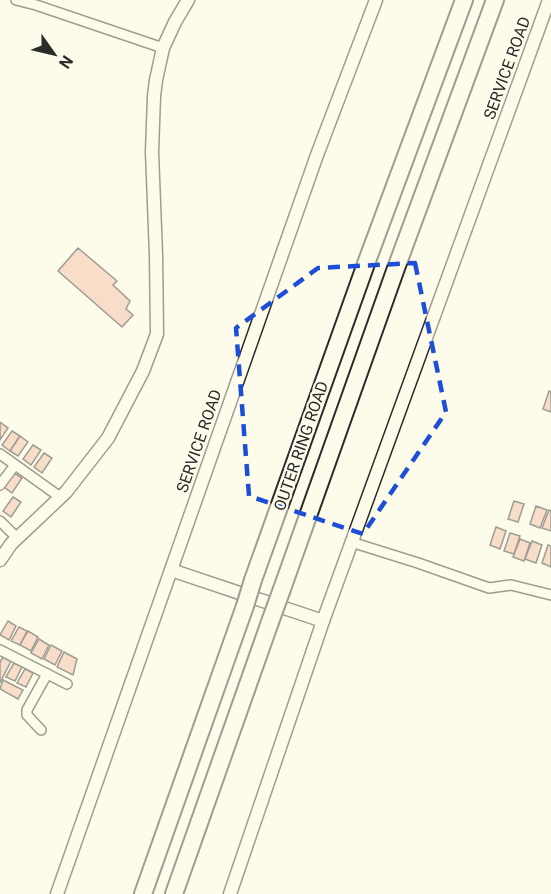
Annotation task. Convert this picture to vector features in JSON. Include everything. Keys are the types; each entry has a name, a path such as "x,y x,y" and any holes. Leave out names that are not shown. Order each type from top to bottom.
{"highway":[{"name":"OUTER RING ROAD","path":"143,894 363,271 464,0"},
{"name":"OUTER RING ROAD","path":"174,894 384,301 495,0"}],"main road":[{"path":"0,560 11,544 66,492 108,438 144,371 157,334 153,130 156,80 163,48 188,0"},
{"name":"SERVICE ROAD","path":"57,894 313,166 376,0"},
{"name":"SERVICE ROAD","path":"230,894 322,621 549,0"},
{"path":"171,570 322,621"}],"street":[{"path":"16,0 163,48"},
{"path":"26,0 36,5"},
{"path":"0,454 60,497"},
{"path":"0,485 15,465"},
{"path":"0,521 17,538"},
{"path":"351,542 489,588 512,585 551,595"},
{"path":"0,650 67,684"},
{"path":"40,730 27,715 27,710 46,674"}],"highlighted area":[{"path":"415,263 446,412 363,534 249,496 236,328 318,268"}],"building":[{"path":"78,248 117,281 113,285 130,301 126,309 133,315 122,327 58,271"},
{"path":"549,391 551,392 551,412 543,409"},
{"path":"0,422 8,428 0,440"},
{"path":"12,431 20,436 10,451 2,445"},
{"path":"20,436 28,442 18,456 10,451"},
{"path":"33,445 41,450 31,465 23,459"},
{"path":"44,453 52,458 42,473 34,467"},
{"path":"14,473 22,478 12,493 4,487"},
{"path":"13,497 21,502 11,517 3,511"},
{"path":"514,501 524,504 518,522 508,519"},
{"path":"536,506 547,510 540,528 530,524"},
{"path":"549,510 551,511 551,531 542,528"},
{"path":"496,527 506,531 500,549 490,545"},
{"path":"510,533 520,536 514,554 504,551"},
{"path":"520,539 530,543 524,561 513,557"},
{"path":"532,541 542,545 536,563 525,559"},
{"path":"548,545 551,546 551,567 542,563"},
{"path":"8,621 16,626 9,640 0,635"},
{"path":"19,627 27,631 20,645 11,641"},
{"path":"28,631 38,637 31,651 20,645"},
{"path":"39,639 49,645 42,659 31,653"},
{"path":"51,645 62,651 55,665 44,659"},
{"path":"64,652 77,659 73,675 57,667"},
{"path":"3,657 11,661 0,683 0,662"},
{"path":"14,663 22,667 15,681 6,677"},
{"path":"25,669 33,673 26,687 17,683"},
{"path":"3,680 23,690 18,699 0,689"}]}
